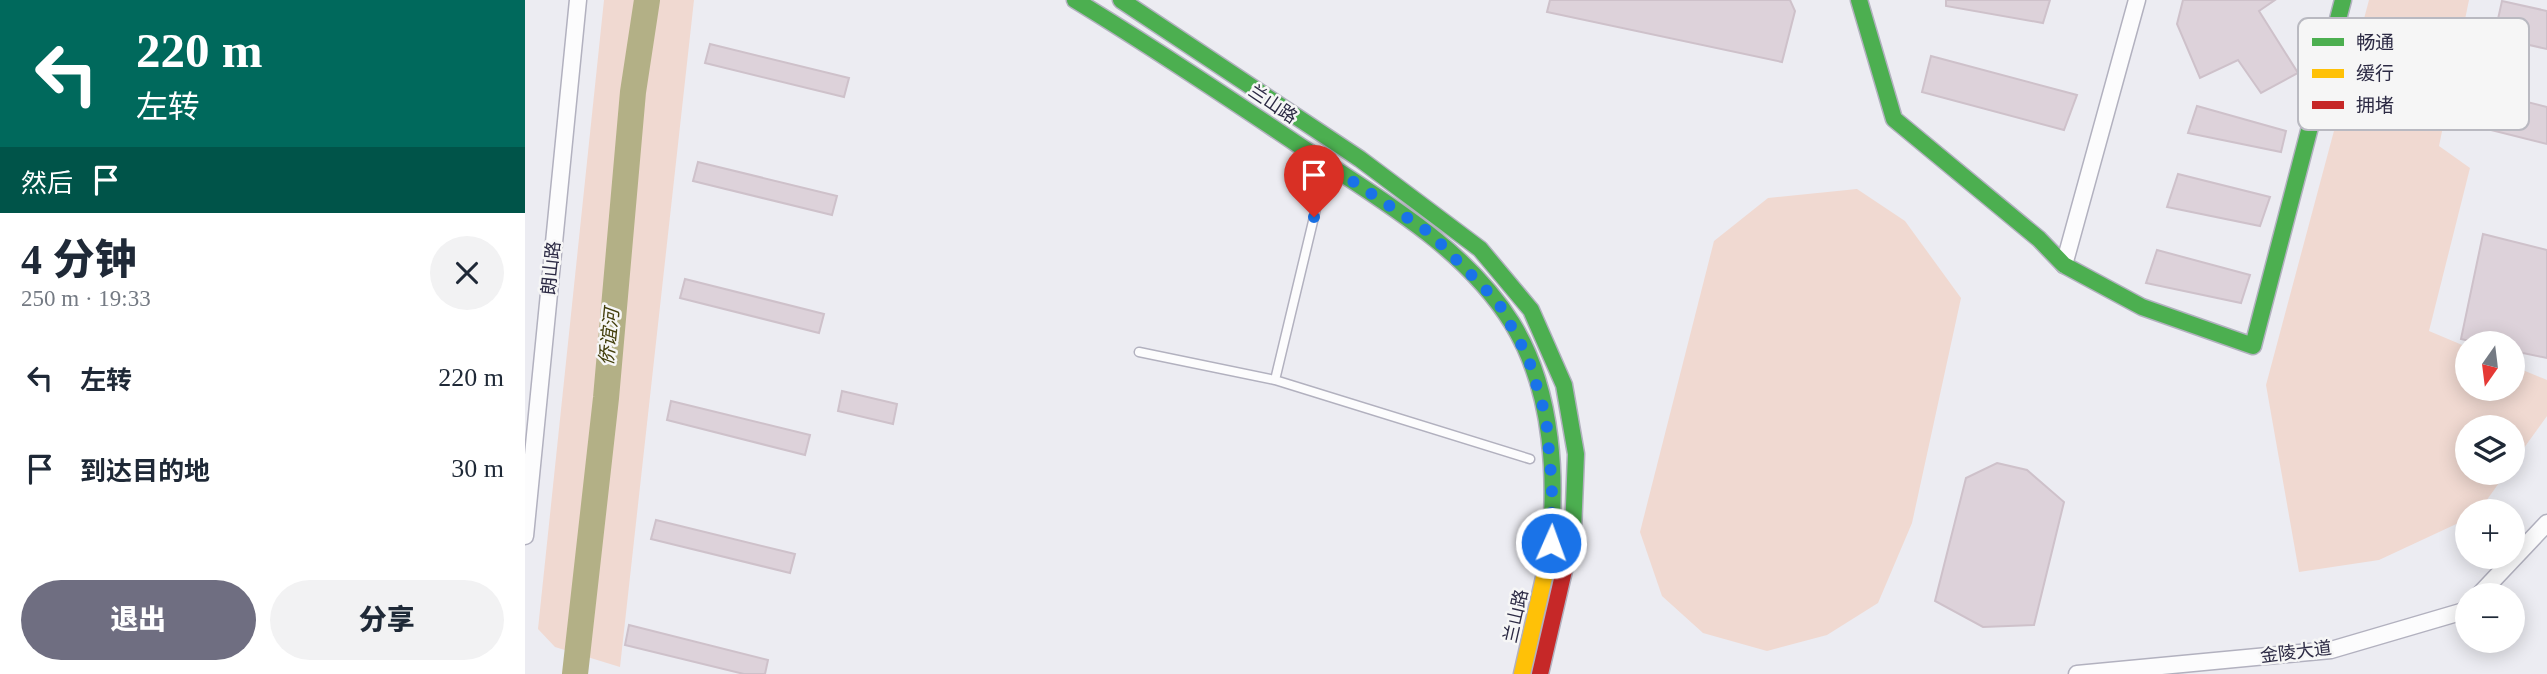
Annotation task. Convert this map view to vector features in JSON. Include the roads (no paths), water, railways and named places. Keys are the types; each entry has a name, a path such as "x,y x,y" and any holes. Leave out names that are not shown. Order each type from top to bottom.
{"street":[{"name":"朗山路","path":"525,536 578,0"},
{"name":"兰山路","path":"1075,0 1156,49 1430,233 1498,302 1528,357 1546,417 1552,485 1551,543 1522,674"},
{"name":"兰山路","path":"1121,0 1360,159 1480,249 1531,310 1564,385 1576,454 1573,530 1540,674"},
{"path":"1859,0 1894,119 2039,239 2064,265 2142,307 2253,346 2309,130"},
{"path":"2064,265 2137,0"},
{"path":"2338,18 2343,0"},
{"path":"2490,583 2547,523"},
{"name":"金陵大道","path":"2077,674 2331,650 2455,614"}],"lane":[{"path":"1275,380 1327,164"},
{"path":"1139,352 1275,380 1530,459"}],"waterway":[{"name":"侨谊河","path":"575,674 606,398 633,92 647,0"}]}
